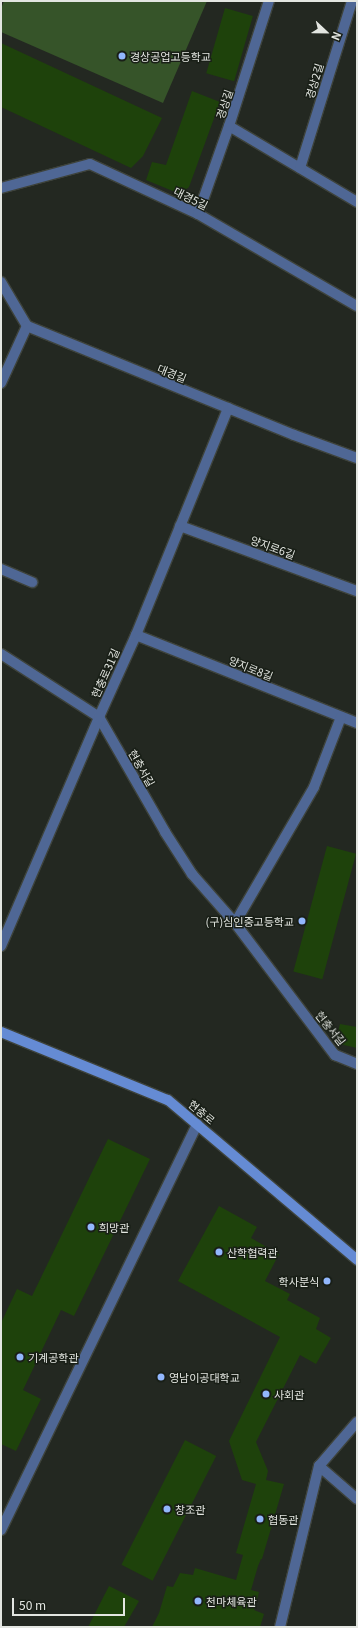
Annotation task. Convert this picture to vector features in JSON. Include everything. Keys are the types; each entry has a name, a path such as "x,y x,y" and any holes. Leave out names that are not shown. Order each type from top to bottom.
{"main road":[{"name":"현충로","path":"1,1032 168,1100 357,1260"}],"street":[{"name":"경상길","path":"198,214 229,126 269,1"},
{"name":"경상2길","path":"300,168 352,1"},
{"path":"229,126 357,202"},
{"name":"대경5길","path":"1,188 90,164 198,214 357,306"},
{"path":"1,282 27,326 1,383"},
{"name":"대경길","path":"27,326 228,408 355,457"},
{"name":"현충로31길","path":"1,946 99,717 136,635 228,408"},
{"path":"355,457 357,447"},
{"name":"양지로6길","path":"180,526 357,591"},
{"path":"1,569 32,582"},
{"name":"양지로8길","path":"136,635 357,724"},
{"name":"현충서길","path":"1,654 99,717 165,832 192,874 235,923 335,1055 357,1064"},
{"path":"235,923 314,787 341,717"},
{"path":"1,1530 198,1124"},
{"path":"280,1627 319,1466 357,1422"},
{"path":"319,1466 357,1499"}],"green space":[{"path":"4,1 207,1 163,103 1,32 1,9"}],"building":[{"path":"225,8 253,16 234,81 206,73"},
{"path":"1,43 162,118 143,156 131,168 1,107"},
{"path":"192,91 220,102 189,187 180,194 146,180 152,162 166,165"},
{"path":"327,846 356,854 322,979 293,972"},
{"path":"340,1024 357,1027 357,1048 335,1043"},
{"path":"108,1139 150,1159 74,1316 61,1310 23,1390 41,1399 16,1451 1,1444 1,1323 17,1289 32,1296"},
{"path":"219,1206 257,1227 251,1238 279,1254 265,1281 290,1294 287,1300 320,1318 316,1329 331,1338 316,1364 300,1355 256,1442 268,1471 266,1480 284,1484 262,1559 258,1566 251,1590 259,1592 254,1610 264,1614 260,1627 152,1627 159,1613 167,1586 173,1587 180,1573 193,1575 195,1568 236,1580 243,1555 236,1553 256,1484 242,1480 229,1441 280,1337 178,1281"},
{"name":"창조관","path":"185,1440 216,1456 153,1581 121,1565"},
{"path":"109,1586 139,1601 124,1627 88,1627"}],"place":[{"name":"경상공업고등학교","path":"122,56"},
{"name":"(구)심인중고등학교","path":"302,921"},
{"name":"희망관","path":"91,1227"},
{"name":"산학협력관","path":"219,1252"},
{"name":"학사분식","path":"327,1281"},
{"name":"기계공학관","path":"20,1357"},
{"name":"영남이공대학교","path":"161,1377"},
{"name":"사회관","path":"266,1394"},
{"name":"창조관","path":"167,1509"},
{"name":"협동관","path":"260,1519"},
{"name":"천마체육관","path":"198,1601"}]}
